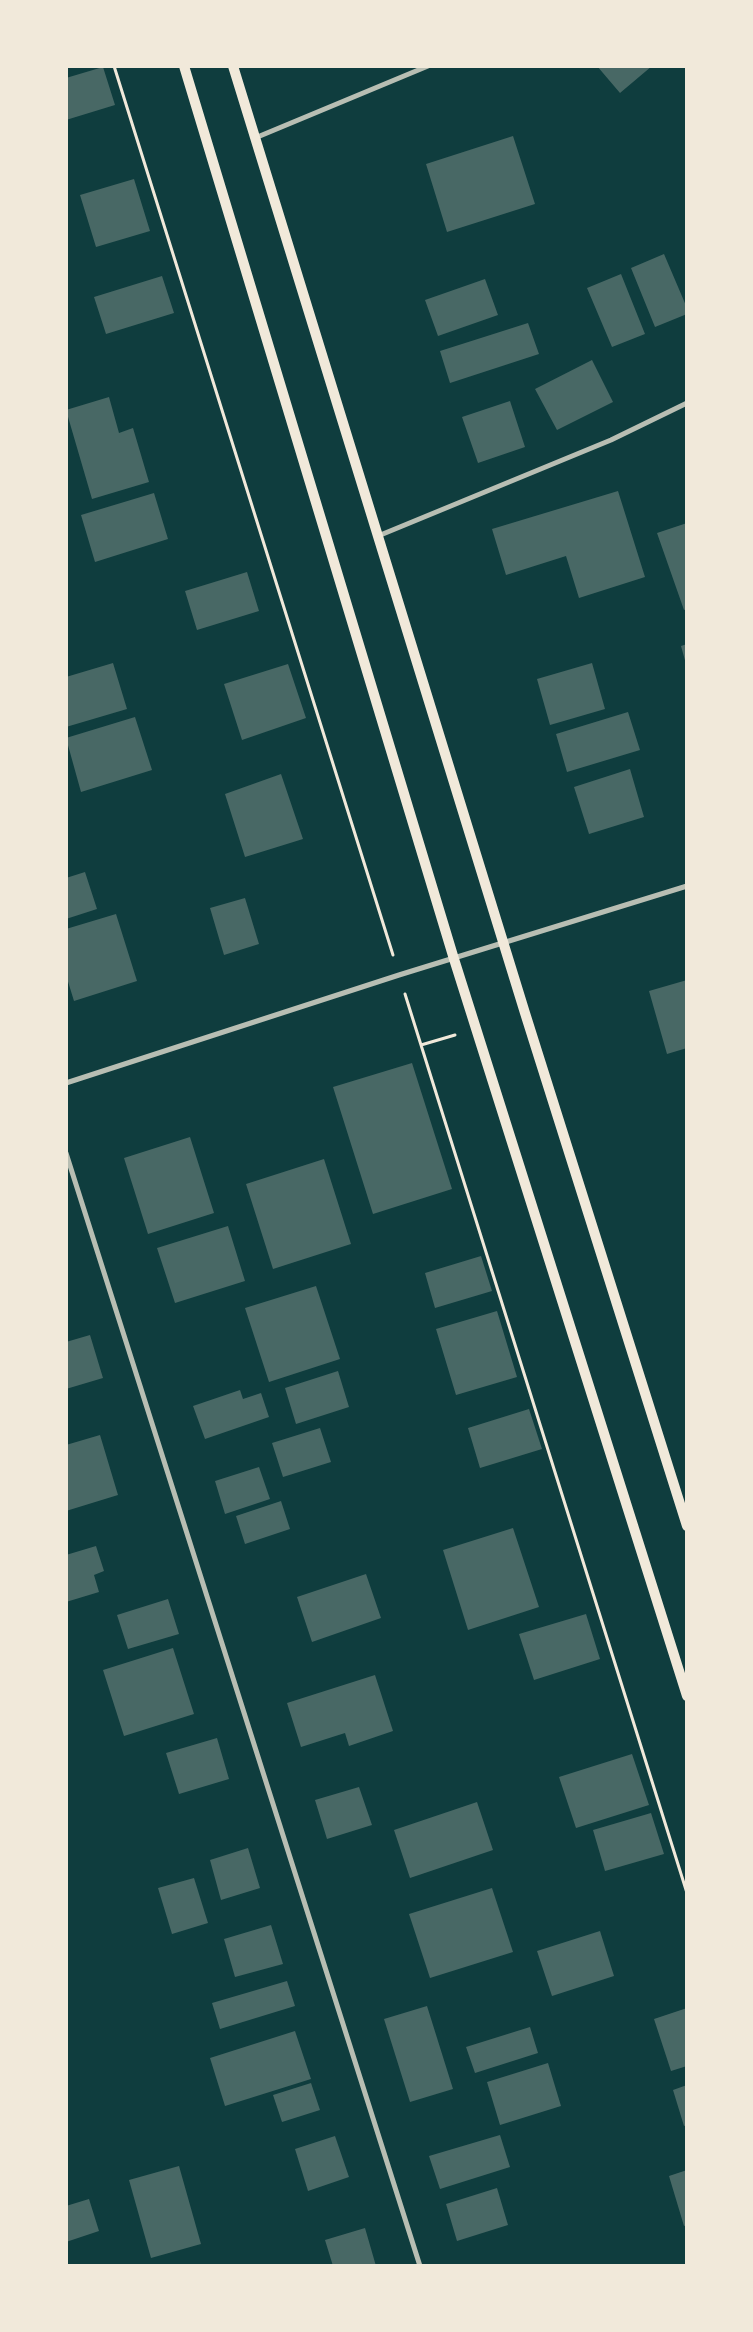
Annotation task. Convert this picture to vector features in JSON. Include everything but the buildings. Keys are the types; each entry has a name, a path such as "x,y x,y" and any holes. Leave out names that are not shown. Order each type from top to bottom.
{"main road":[{"path":"184,66 454,958 687,1696"},
{"path":"233,66 503,943 687,1526"}],"street":[{"path":"255,138 428,66"},
{"path":"378,537 611,440 687,403"},
{"path":"66,1083 454,958 687,886"},
{"path":"66,1153 420,2266"}]}
